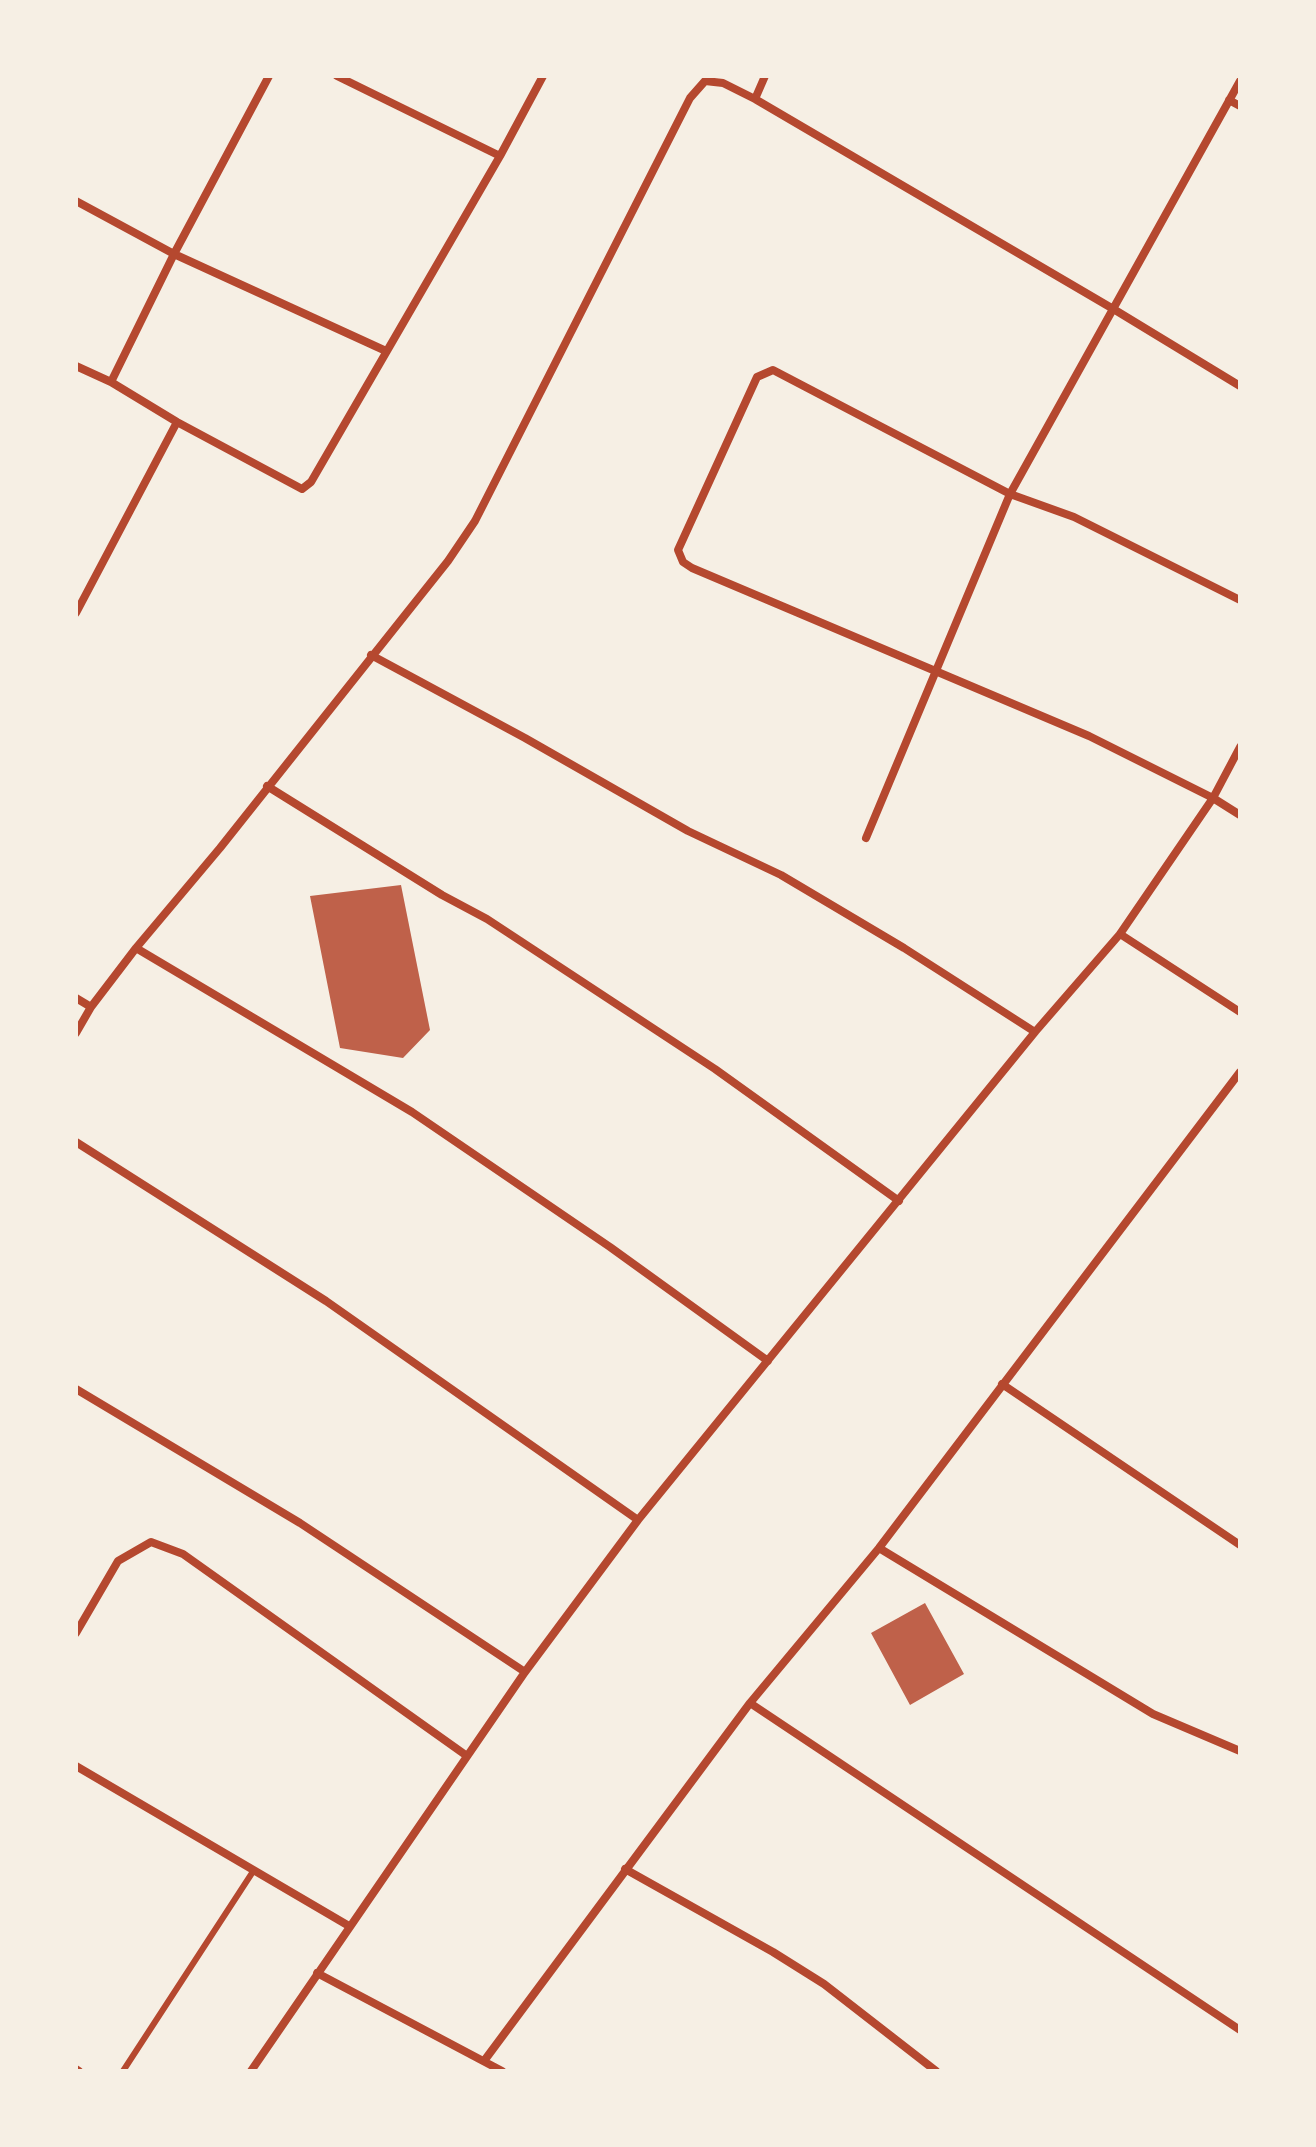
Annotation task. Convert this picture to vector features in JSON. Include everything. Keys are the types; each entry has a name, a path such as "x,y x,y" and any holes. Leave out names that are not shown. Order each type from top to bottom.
{"street":[{"path":"111,382 174,254 269,76"},
{"path":"337,76 500,156"},
{"path":"76,366 111,382 177,422 302,489 311,482 543,76"},
{"path":"755,99 765,76"},
{"path":"76,1033 91,1007 136,948 220,848 448,561 475,521 690,98 700,85 712,80 755,99 1240,386"},
{"path":"866,838 1010,494 1240,81"},
{"path":"1229,100 1240,106"},
{"path":"76,201 174,254 386,351"},
{"path":"1240,600 1074,517 1010,494 773,370 757,377 678,550 683,562 692,568 1089,736 1213,798 1240,815"},
{"path":"76,613 177,422"},
{"path":"371,655 688,831 781,875 904,948 1035,1032"},
{"path":"251,2071 525,1672 638,1520 1035,1032 1120,934 1213,798 1240,747"},
{"path":"267,786 442,895 500,927 715,1069 899,1201"},
{"path":"1120,934 1240,1012"},
{"path":"136,948 412,1112 610,1247 768,1361"},
{"path":"76,998 91,1007"},
{"path":"484,2061 750,1703 879,1548 1240,1072"},
{"path":"76,1142 326,1301 638,1520"},
{"path":"1002,1384 1240,1545"},
{"path":"76,1389 300,1523 525,1672"},
{"path":"76,1633 118,1561 151,1542 183,1554 467,1756"},
{"path":"879,1548 1153,1714 1240,1751"},
{"path":"750,1703 1240,2030"},
{"path":"76,1766 349,1926"},
{"path":"625,1869 824,1984 936,2071"},
{"path":"317,1973 502,2071"}],"lane":[{"path":"123,2071 254,1870"}],"building":[{"path":"401,885 430,1030 403,1058 340,1048 310,896"},
{"path":"925,1603 964,1674 910,1705 871,1633"}]}
